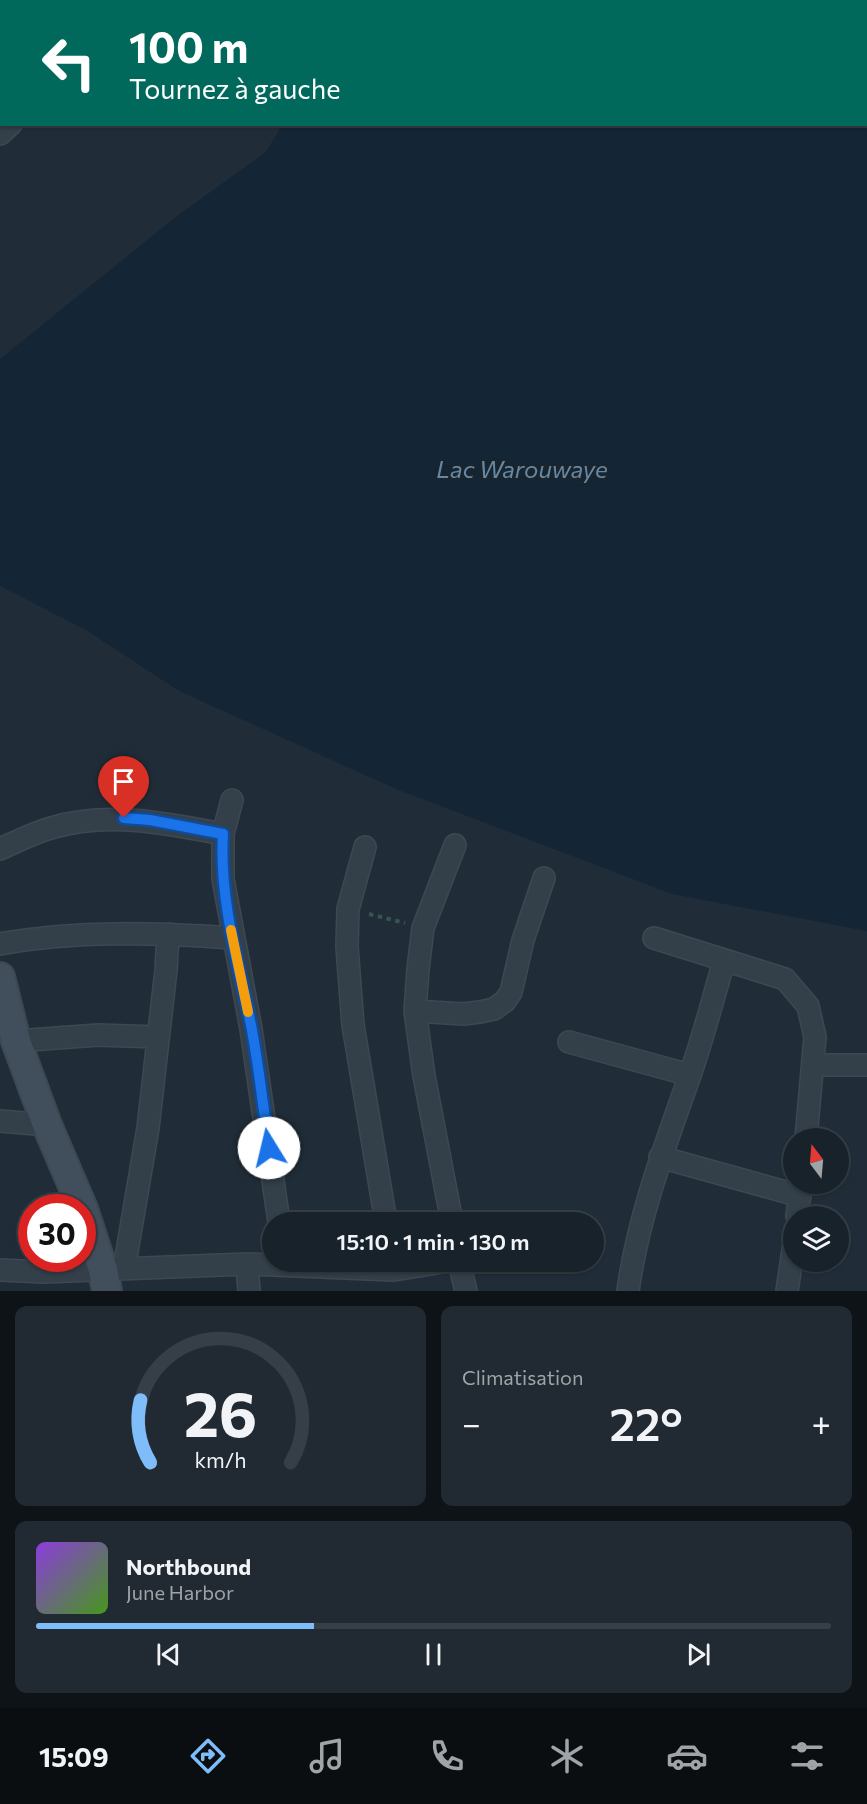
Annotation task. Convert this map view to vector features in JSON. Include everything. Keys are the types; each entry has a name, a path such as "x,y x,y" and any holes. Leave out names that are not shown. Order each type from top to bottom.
{"main road":[{"path":"0,977 16,1041 48,1125 111,1276"}],"street":[{"path":"232,800 223,834 223,879 251,1029 278,1212"},
{"path":"0,849 49,828 84,820 124,818 150,820 223,834"},
{"path":"450,1212 424,1076 415,1011 417,969 423,928 455,845"},
{"path":"365,847 348,909 347,947 353,1025 384,1212"},
{"path":"415,1011 472,1013 494,1009 506,1001 512,992 523,940 544,878"},
{"path":"0,944 70,935 168,934 233,938"},
{"path":"111,1276 143,1167 168,934"},
{"path":"654,938 785,979 808,1006 815,1037 807,1128"},
{"path":"628,1291 635,1252 660,1156 690,1075 724,961"},
{"path":"16,1041 98,1035 158,1037"},
{"path":"569,1042 690,1075"},
{"path":"814,1065 867,1065"},
{"path":"0,1121 48,1125"},
{"path":"660,1156 800,1199"},
{"path":"247,1264 249,1291"},
{"path":"0,1270 111,1276 262,1264"},
{"path":"371,1272 393,1274"},
{"path":"461,1272 466,1291"},
{"path":"787,1291 790,1272"}],"path":[{"path":"348,909 423,928"}],"water":[{"name":"Lac Warouwaye","path":"281,126 867,126 867,931 672,894 396,789 179,691 86,630 0,586 0,359 177,216 266,152"}],"slow traffic":[{"path":"231,930 248,1012"}],"route":[{"path":"124,818 150,820 223,834 225,896 251,1029 269,1148"}]}
